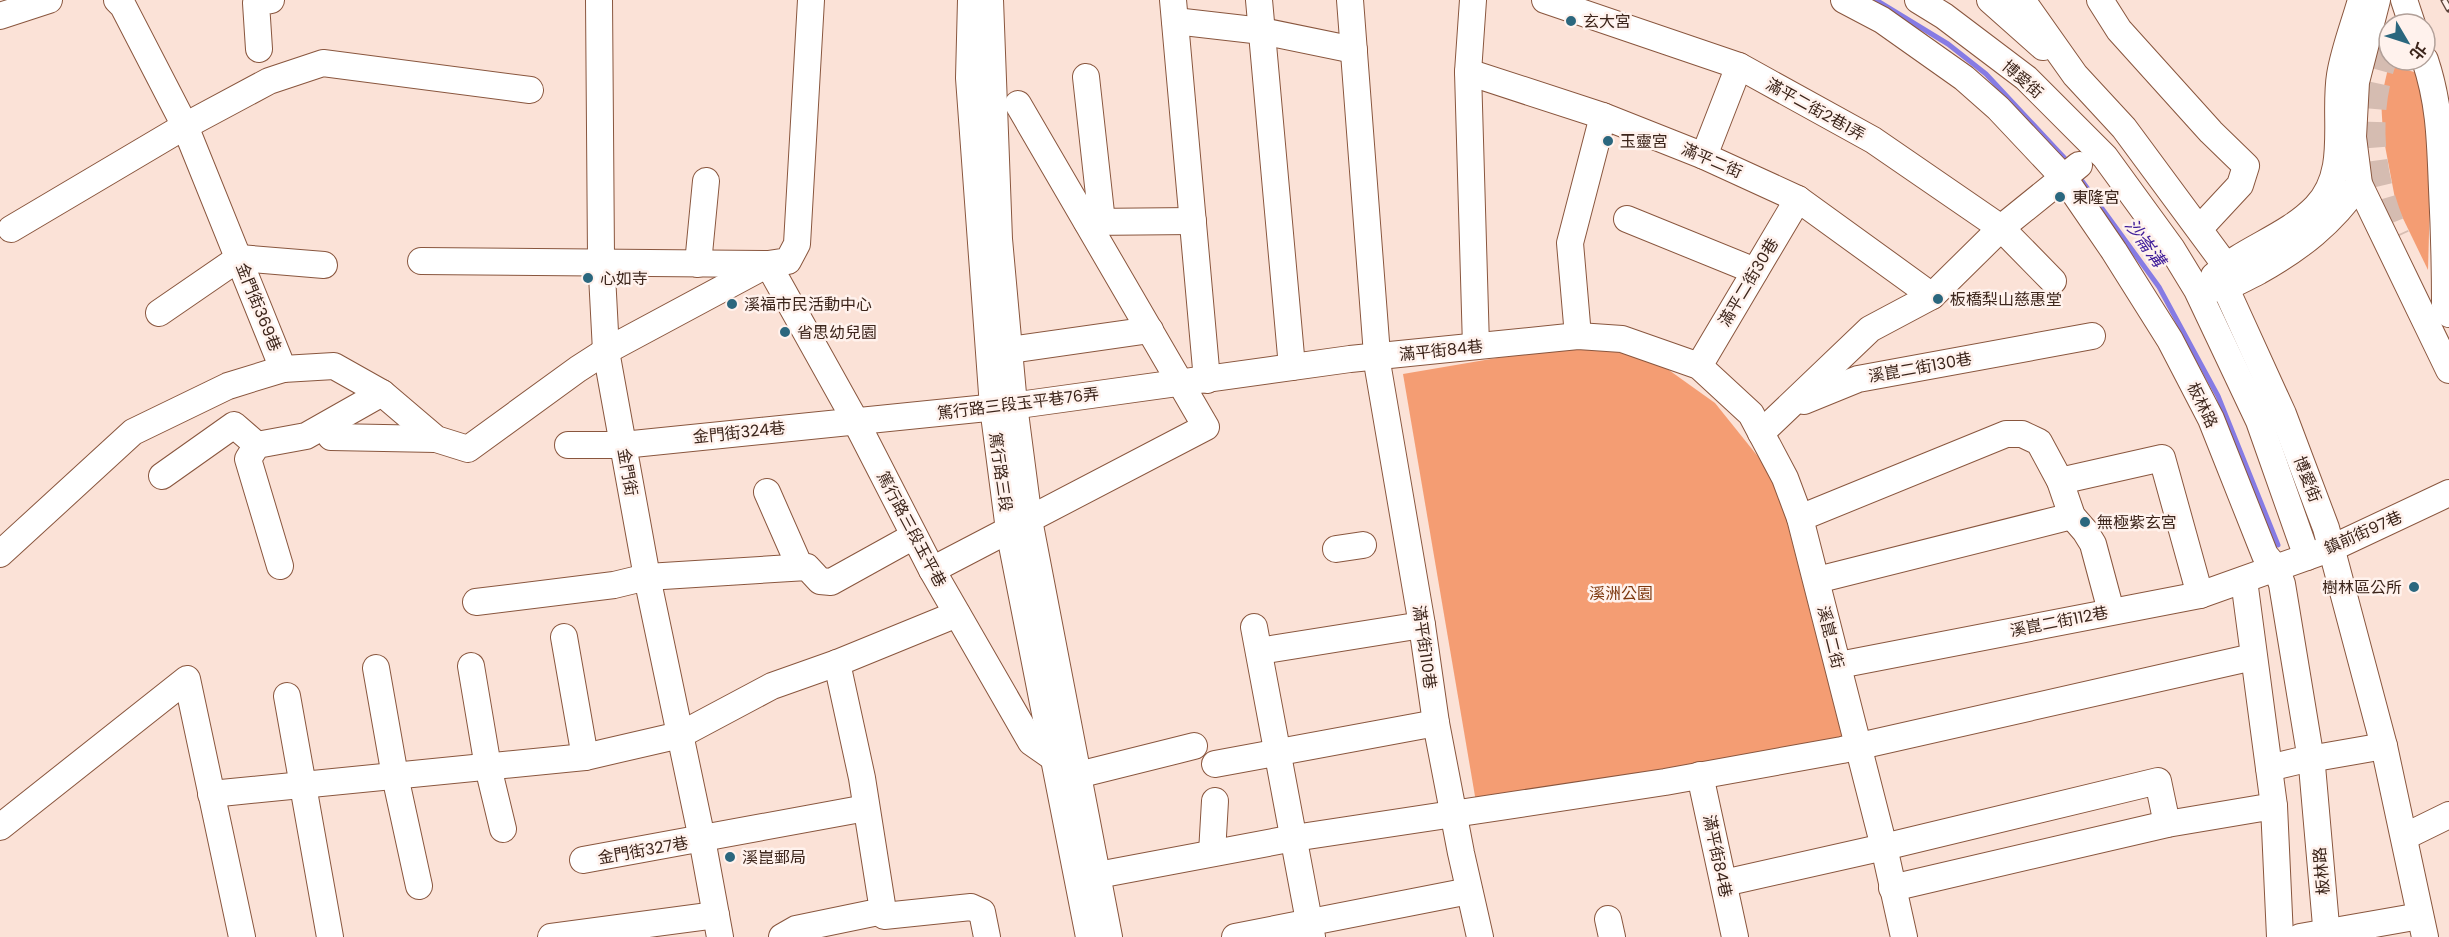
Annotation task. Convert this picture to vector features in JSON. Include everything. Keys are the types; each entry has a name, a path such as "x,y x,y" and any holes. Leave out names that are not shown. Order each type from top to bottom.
{"street":[{"path":"0,16 49,0"},
{"name":"金門街369巷","path":"117,0 123,6 185,126 283,369 334,366 382,393 436,438 468,449 606,351"},
{"path":"259,50 256,3 271,0"},
{"name":"金門街","path":"599,0 602,264 606,351 646,577 702,839 718,926"},
{"path":"421,261 602,264 768,264 788,261 797,244 811,0"},
{"name":"篤行路三段","path":"971,0 969,78 1003,406 1019,525 1054,758 1105,935"},
{"name":"篤行路三段","path":"990,0 999,239 1010,350 1003,406"},
{"path":"1259,0 1292,367"},
{"name":"滿平街110巷","path":"1350,0 1378,368 1422,625 1436,723 1480,937"},
{"path":"1473,0 1468,72 1476,346"},
{"name":"滿平二街2巷1弄","path":"1545,0 1739,66 1873,140 2001,228 2053,281"},
{"name":"板林路","path":"1844,0 1882,20 1965,78 2070,172 2170,340 2211,419 2265,555 2276,568 2282,584 2311,759 2327,935"},
{"name":"博愛街","path":"1918,0 1944,16 2026,78 2105,157 2172,249 2198,290 2259,421 2307,557"},
{"name":"博愛街","path":"1990,0 2075,75 2124,128 2200,228 2226,277 2283,414 2332,548 2384,746 2423,926"},
{"name":"博愛街","path":"2022,0 2075,75"},
{"path":"2100,0 2120,30 2246,166 2240,184 2200,228"},
{"path":"2361,0 2371,30"},
{"path":"2377,0 2356,82 2353,137 2359,183 2449,370"},
{"path":"1207,380 1174,10 1354,50"},
{"path":"2226,277 2298,224 2318,205 2332,182 2337,155 2340,76 2371,30"},
{"path":"11,229 185,126 269,81 323,63 530,90"},
{"path":"1704,156 1739,66"},
{"name":"滿平二街","path":"1468,72 1603,116 1704,156 1798,199 1932,296"},
{"path":"2427,72 2435,92 2440,132 2446,244 2445,305 2449,314"},
{"path":"1086,77 1095,222"},
{"path":"932,570 1206,427 1150,330 1095,222 1018,104"},
{"path":"1578,336 1570,243 1603,116"},
{"path":"1761,433 1869,329 1932,296 2001,228 2070,172"},
{"path":"698,264 706,181"},
{"path":"2198,290 2226,277 2276,262 2312,238 2342,208 2359,183"},
{"name":"滿平二街30巷","path":"1699,366 1798,199"},
{"path":"1627,219 1755,271"},
{"path":"1095,222 1192,220"},
{"path":"159,313 239,258 324,265"},
{"path":"606,351 768,264"},
{"name":"篤行路三段玉平巷","path":"768,264 855,420 932,570 1031,742 1078,775"},
{"path":"1010,350 1150,330"},
{"name":"滿平街84巷","path":"1181,383 1378,356 1578,336 1622,339 1699,366"},
{"name":"溪崑二街130巷","path":"1761,433 1808,399 1858,379 2092,336"},
{"name":"溪崑二街","path":"1699,366 1751,414 1785,478 1800,518 1839,665 1904,937"},
{"path":"0,554 133,432 228,386 283,369"},
{"name":"篤行路三段玉平巷76弄","path":"855,420 1003,406 1181,383"},
{"path":"280,566 248,459 257,445 306,436 382,393"},
{"name":"金門街324巷","path":"568,445 623,445 855,420"},
{"path":"162,476 234,425 257,445"},
{"path":"1800,518 2006,435 2022,434 2039,442 2060,481 2072,516 2093,544 2111,611"},
{"path":"331,437 436,438"},
{"path":"2060,481 2162,458 2199,595"},
{"path":"767,492 804,567 820,581 831,582 914,536"},
{"name":"鎮前街97巷","path":"2276,568 2332,548 2449,493"},
{"path":"1817,580 2072,516"},
{"name":"篤行路三段","path":"1019,525 1078,775 1098,875 1105,935"},
{"path":"1336,549 1363,545"},
{"path":"476,602 614,585 646,577 804,567"},
{"name":"溪崑二街112巷","path":"1839,665 2199,595 2276,568"},
{"path":"2244,580 2274,806 2280,937"},
{"path":"211,794 585,758 680,735 772,686 837,663 957,614"},
{"path":"1311,930 1257,639 1422,625"},
{"path":"564,637 585,758"},
{"path":"1098,875 1294,838 1665,782 1858,745 2253,657"},
{"path":"837,663 862,778 885,921"},
{"path":"471,666 488,767 503,829"},
{"path":"376,668 395,776 419,886"},
{"path":"0,827 187,679 242,937"},
{"path":"286,696 330,937"},
{"path":"1215,764 1436,723"},
{"path":"1078,775 1194,746"},
{"path":"2269,768 2384,746"},
{"name":"滿平街84巷","path":"1700,775 1735,937"},
{"path":"1724,882 1884,847 2158,781 2167,824"},
{"path":"1212,853 1215,801"},
{"path":"1892,888 2167,824 2274,806"},
{"name":"金門街327巷","path":"584,860 866,808"},
{"path":"2404,837 2449,815"},
{"path":"1236,937 1311,930 1469,891"},
{"path":"782,937 795,929 885,921 971,907 982,912 987,937"},
{"path":"551,937 718,926"},
{"path":"2300,937 2423,926"}],"green space":[{"path":"2387,72 2417,73 2431,159 2428,270 2396,204 2383,135 2381,99"},
{"name":"溪洲公園","path":"1584,343 1659,363 1715,403 1776,479 1842,737 1476,802 1403,374"}],"waterway":[{"name":"沙崙溝","path":"1876,0 1948,44 1986,74 2070,164"},
{"name":"沙崙溝","path":"2077,174 2159,287 2218,396 2278,545"}],"tunnel":[{"path":"2380,72 2375,93 2373,117 2375,166 2380,190 2397,237"}],"railway":[{"path":"2444,0 2449,9"}],"place":[{"name":"玄大宮","path":"1571,21"},
{"name":"玉靈宮","path":"1608,141"},
{"name":"東隆宮","path":"2060,197"},
{"name":"心如寺","path":"588,278"},
{"name":"板橋梨山慈惠堂","path":"1938,299"},
{"name":"溪福市民活動中心","path":"732,304"},
{"name":"省思幼兒園","path":"785,332"},
{"name":"無極紫玄宮","path":"2085,522"},
{"name":"樹林區公所","path":"2414,587"},
{"name":"溪崑郵局","path":"730,857"}]}
